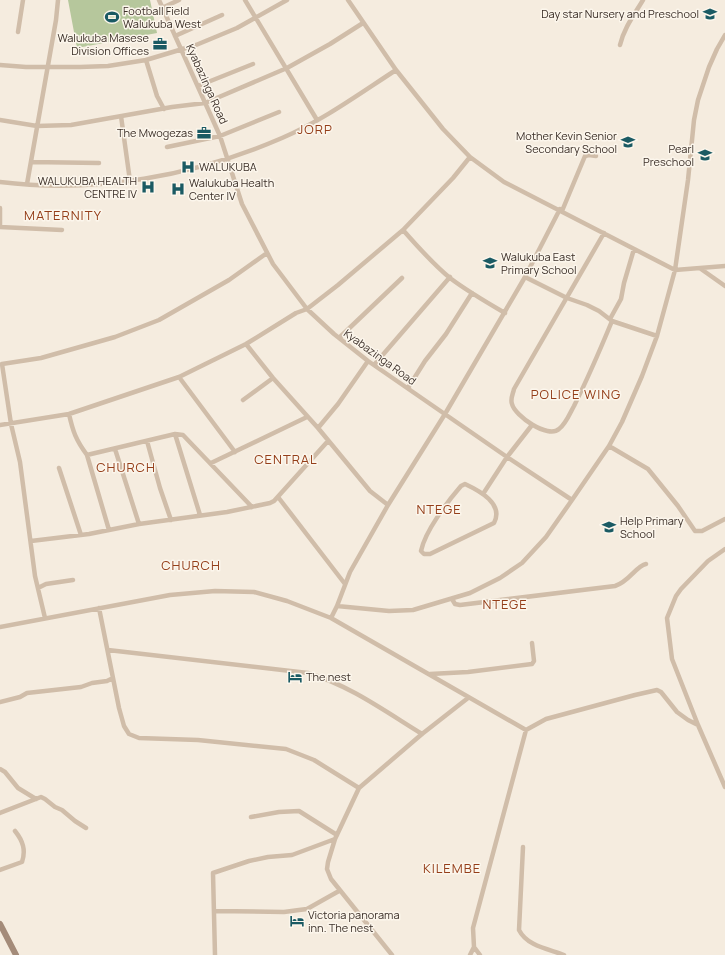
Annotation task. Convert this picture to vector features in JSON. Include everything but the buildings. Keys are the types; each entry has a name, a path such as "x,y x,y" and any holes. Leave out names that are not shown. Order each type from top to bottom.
{"street":[{"path":"18,32 23,0"},
{"path":"27,184 56,20 58,0"},
{"name":"Kyabazinga Road","path":"159,0 220,136 242,204 267,253 307,309 368,362 572,500"},
{"path":"162,8 179,0"},
{"path":"245,0 317,120"},
{"path":"0,65 48,67 108,66 146,60 214,38 256,19 287,0"},
{"path":"348,0 396,70 443,129 470,157 504,182 675,270 725,266"},
{"path":"620,45 622,37 642,0"},
{"path":"175,36 222,15"},
{"path":"0,120 38,126 72,125 205,103 287,68 330,44 363,23"},
{"path":"337,606 389,611 413,610 470,593 500,578 522,563 546,537 609,446 633,398 657,336 675,270 688,180 694,120 698,100 709,67 725,36"},
{"path":"146,60 157,96 164,109"},
{"path":"198,86 253,64"},
{"path":"0,182 94,185 151,178 227,160 282,138 317,120 356,97 396,70"},
{"path":"168,147 220,136 279,112"},
{"path":"122,116 130,181"},
{"path":"331,618 350,572 388,505 445,414 525,277 561,210 585,156 589,154 596,156"},
{"path":"0,425 69,414 179,377 246,344 296,313 307,309 338,285 403,230 428,205 470,157"},
{"path":"31,162 99,163"},
{"path":"0,208 0,227 62,230"},
{"path":"403,230 413,242 450,277 472,293 505,313"},
{"path":"604,233 541,341 512,397 513,408 532,425 547,432 554,432 559,430 563,425 585,383 621,299 634,249"},
{"path":"45,618 35,576 20,462 11,424 2,364 41,358 115,337 159,320 229,280 267,253"},
{"path":"701,269 725,286"},
{"path":"374,365 450,277"},
{"path":"525,277 567,298 599,311 611,320 657,336"},
{"path":"339,338 402,278"},
{"path":"408,388 425,361 446,334 472,293"},
{"path":"246,344 273,378 318,428 370,491 388,505"},
{"path":"318,428 338,404 368,362"},
{"path":"179,377 234,452"},
{"path":"243,400 273,378"},
{"path":"69,414 74,435 88,455 109,530"},
{"path":"211,463 307,417"},
{"path":"483,494 507,457 532,425"},
{"path":"88,455 175,434 183,435 252,507"},
{"path":"175,434 200,515"},
{"path":"147,441 160,488 171,520"},
{"path":"31,541 81,535 270,503 328,441"},
{"path":"609,446 651,472 678,506 695,531 702,531 725,519"},
{"path":"115,449 139,524"},
{"path":"59,468 81,535"},
{"path":"465,484 483,494 496,509 497,513 494,523 430,554 424,554 421,551 423,542 440,513 461,486 465,484"},
{"path":"278,496 345,584"},
{"path":"725,549 708,561 681,589 676,596 667,618 672,659 698,725 725,787"},
{"path":"452,599 455,604 460,605 615,586 624,583 642,565 646,564"},
{"path":"38,588 46,584 72,580"},
{"path":"0,627 170,595 230,591 254,592 275,596 331,618 526,730"},
{"path":"100,608 113,678 124,726 129,734 134,737 198,740 286,749 314,760 359,788"},
{"path":"430,674 531,665 534,662 532,643"},
{"path":"108,650 308,673 319,676 343,687 422,734"},
{"path":"0,702 20,697 27,693 74,688 107,681 113,678"},
{"path":"470,955 474,947 473,928 526,730 546,719 657,690 661,692 677,712 698,725"},
{"path":"392,955 339,891 328,874 328,862 336,837 359,788 422,734 468,698"},
{"path":"0,769 5,772 18,788 36,800"},
{"path":"0,813 41,798 45,799 86,828"},
{"path":"251,817 279,812 299,811 336,837"},
{"path":"0,870 22,862 25,855 23,841 16,831"},
{"path":"215,955 213,873 249,861 268,857 292,855 336,837"},
{"path":"523,847 519,930 531,943 564,955"},
{"path":"214,911 284,912 307,909 339,891"},
{"path":"0,924 16,955"},
{"path":"474,947 480,955"}],"green space":[{"name":"Football Field Walukuba West","path":"68,0 150,0 157,33 77,48"}],"place":[{"name":"Day star Nursery and Preschool","path":"710,14"},
{"name":"Football Field Walukuba West","path":"112,17"},
{"name":"Walukuba Masese Division Offices","path":"160,44"},
{"name":"The Mwogezas","path":"204,133"},
{"name":"Mother Kevin Senior Secondary School","path":"628,142"},
{"name":"Pearl Preschool","path":"705,155"},
{"name":"WALUKUBA","path":"188,167"},
{"name":"WALUKUBA HEALTH CENTRE IV","path":"148,187"},
{"name":"Walukuba Health Center IV","path":"178,189"},
{"name":"Walukuba East Primary School","path":"490,263"},
{"name":"Help Primary School","path":"609,527"},
{"name":"The nest","path":"295,677"},
{"name":"Victoria panorama inn. The nest","path":"297,921"}],"district":[{"name":"JORP","path":"315,129"},
{"name":"MATERNITY","path":"63,215"},
{"name":"POLICE WING","path":"576,394"},
{"name":"CENTRAL","path":"286,459"},
{"name":"CHURCH","path":"126,467"},
{"name":"NTEGE","path":"439,509"},
{"name":"CHURCH","path":"191,565"},
{"name":"NTEGE","path":"505,604"},
{"name":"KILEMBE","path":"452,868"}]}
